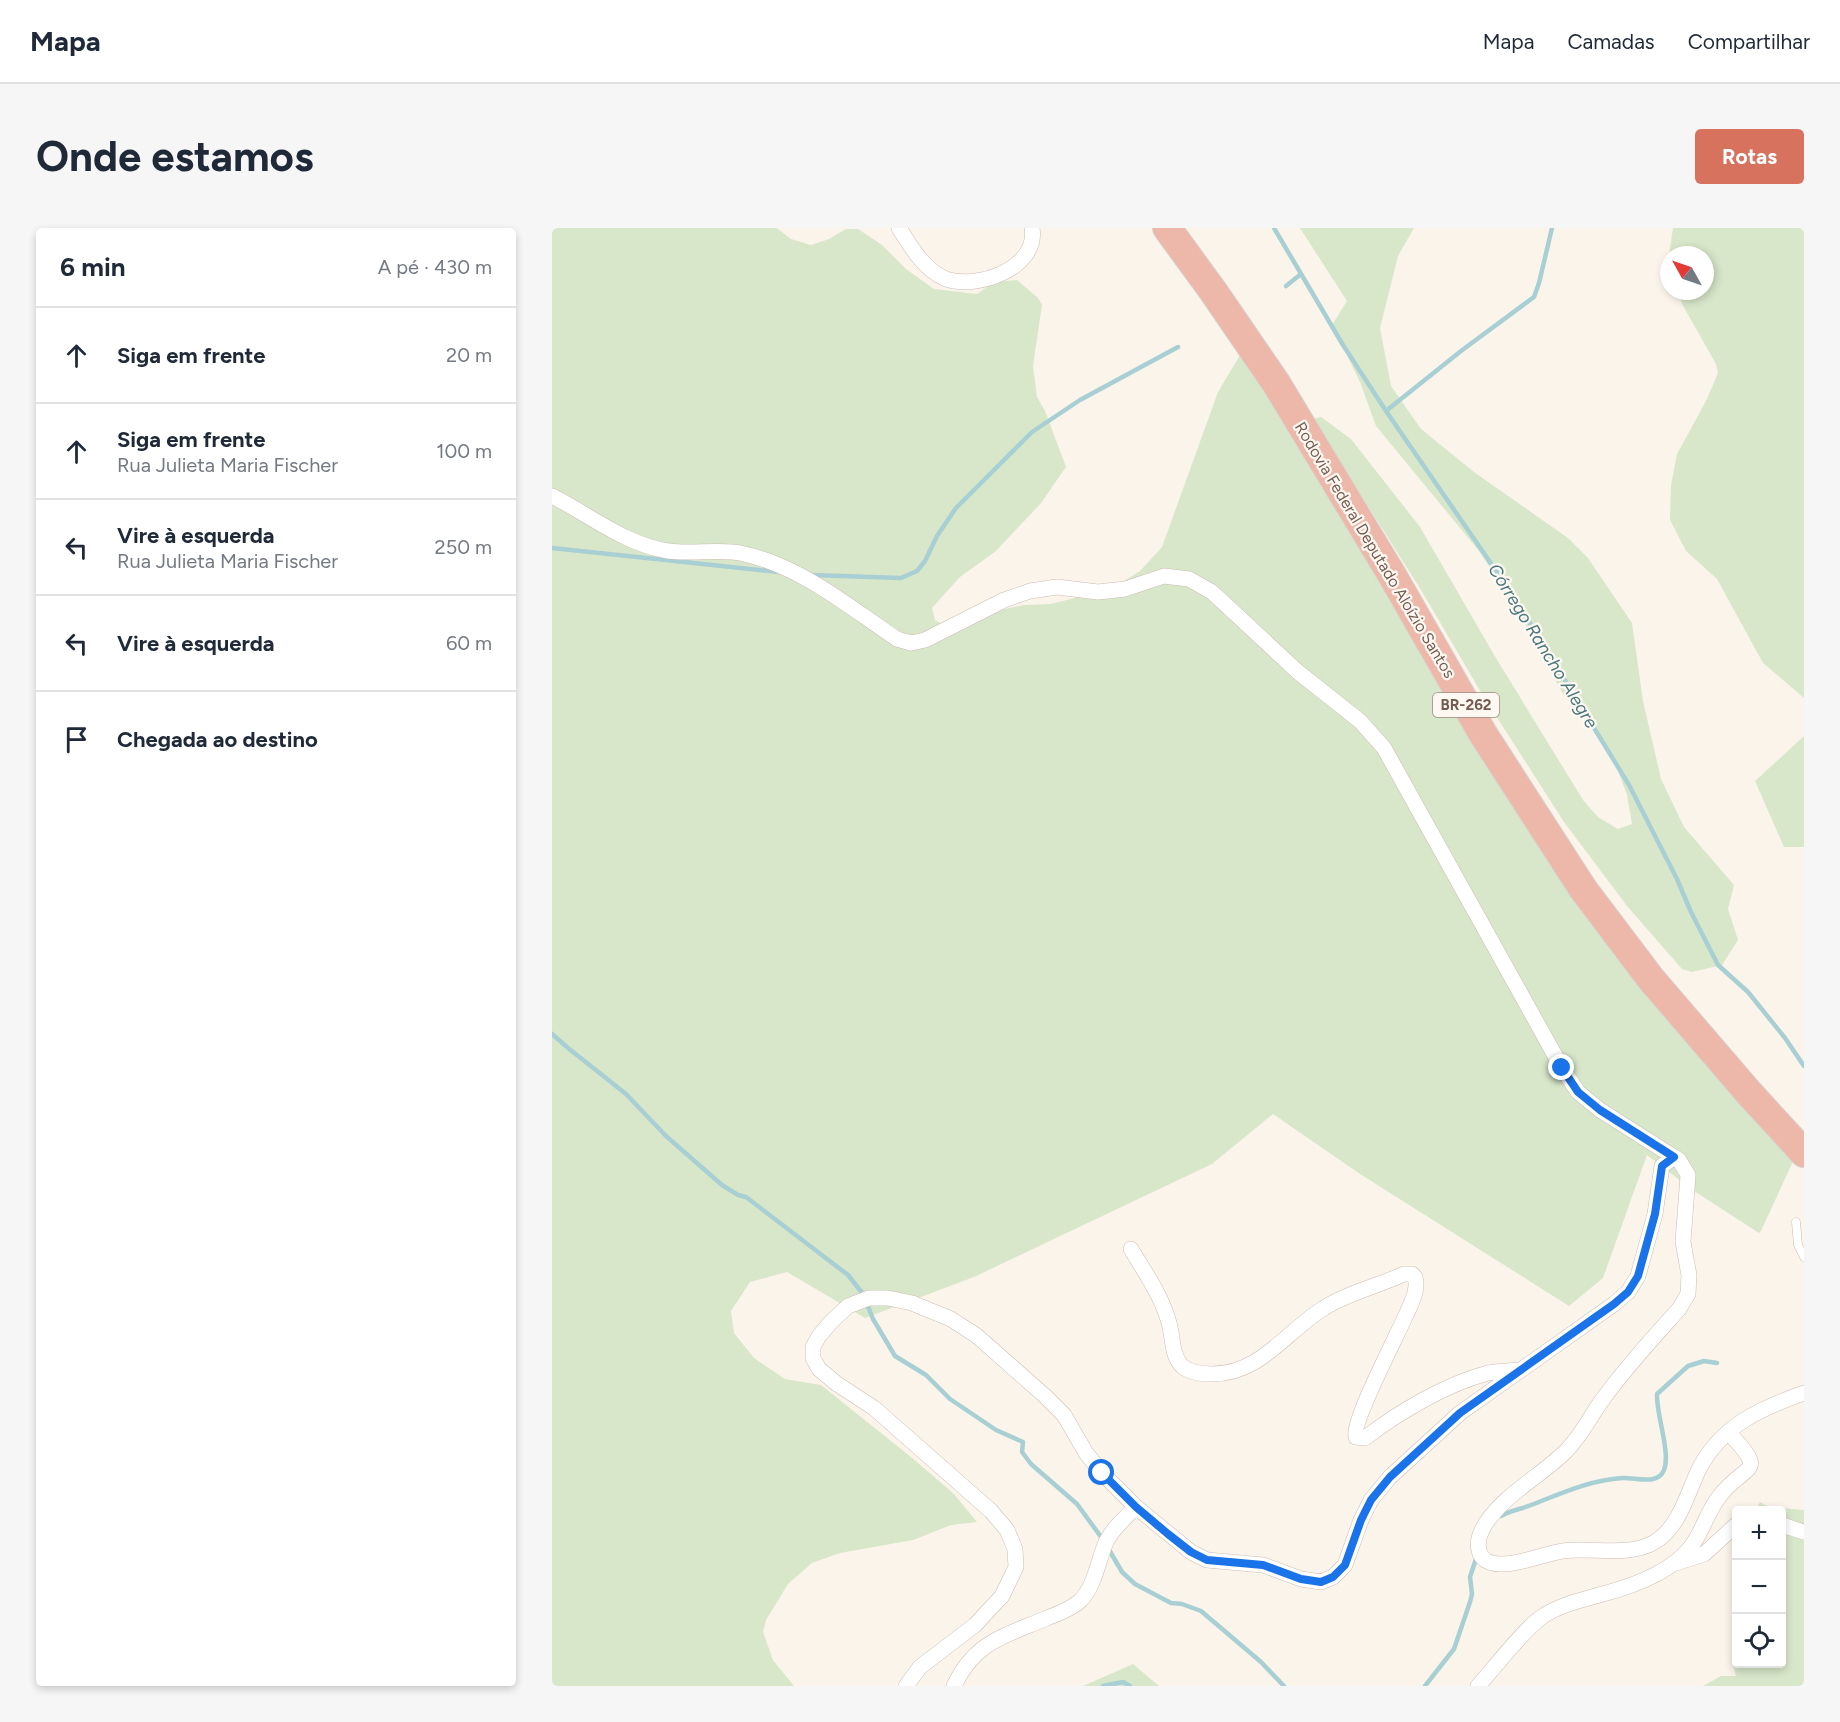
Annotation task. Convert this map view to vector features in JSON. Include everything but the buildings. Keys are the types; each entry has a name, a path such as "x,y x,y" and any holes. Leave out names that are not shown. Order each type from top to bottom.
{"highway":[{"name":"Rodovia Federal Deputado Aloízio Santos","path":"1167,228 1276,383 1386,565 1483,734 1583,889 1651,980 1804,1153"}],"street":[{"path":"900,228 915,253 928,267 947,279 978,282 1012,270 1027,252 1033,233 1032,228"},
{"path":"552,496 639,544 669,551 734,552 775,564 812,581 897,639 911,643 925,640 1004,600 1030,591 1057,587 1098,592 1125,589 1164,576 1190,579 1212,592 1298,672 1359,721 1384,748 1562,1068 1578,1092 1600,1110 1679,1160 1688,1175 1683,1242 1689,1275 1688,1294 1679,1309 1603,1399 1567,1450 1503,1503 1487,1520 1479,1533 1477,1546 1480,1555 1487,1561 1499,1565 1566,1550 1641,1548 1655,1542 1671,1528 1700,1468 1709,1453 1728,1432 1749,1415 1804,1393"},
{"path":"906,1686 920,1667 975,1626 1002,1596 1016,1567 1015,1550 1007,1530 991,1511 874,1408 837,1384 819,1369 813,1358 813,1347 819,1336 848,1306 869,1298 888,1298 912,1303 951,1319 976,1336 1045,1396 1064,1415 1086,1454 1102,1473 1136,1507 1191,1552 1207,1560 1263,1565 1301,1579 1321,1582 1333,1577 1345,1565 1361,1520 1371,1500 1390,1477 1484,1394 1524,1369 1628,1292 1638,1276 1655,1214 1662,1166 1674,1157"},
{"path":"1131,1249 1165,1311 1173,1352 1180,1365 1190,1372 1205,1374 1220,1374 1244,1369 1269,1354 1298,1326 1324,1307 1404,1274 1412,1274 1415,1277 1416,1288 1410,1307 1355,1428 1356,1437 1360,1439 1365,1438 1388,1421 1470,1379 1491,1372 1524,1369"},
{"path":"1478,1686 1542,1617 1567,1603 1605,1594 1648,1579 1673,1564 1690,1548 1720,1495 1728,1485 1750,1468 1751,1461 1748,1453 1728,1432"},
{"path":"954,1686 968,1660 981,1648 1065,1611 1080,1601 1089,1588 1107,1542 1116,1526 1136,1507"},
{"path":"1786,1526 1804,1532"},
{"path":"1673,1564 1704,1554 1732,1530"}],"lane":[{"path":"1796,1222 1798,1245 1804,1257"}],"green space":[{"path":"552,228 777,228 791,239 811,245 829,239 846,229 858,229 882,245 906,269 934,289 977,294 994,282 1017,280 1038,298 1042,305 1033,366 1037,397 1045,411 1066,467 1041,503 996,551 960,577 932,608 935,620 948,628 995,611 1024,605 1051,604 1113,588 1140,571 1162,547 1218,392 1240,355 1298,441 1468,721 1795,1157 1761,1231 1759,1233 1691,1189 1647,1155 1603,1278 1569,1306 1360,1174 1273,1114 1212,1164 974,1277 865,1318 787,1272 750,1282 731,1311 734,1333 754,1358 785,1379 821,1385 954,1494 977,1522 951,1525 913,1540 840,1553 812,1563 788,1584 766,1620 763,1632 773,1660 794,1686 552,1686"},
{"path":"1300,228 1414,228 1398,256 1380,328 1391,386 1421,429 1474,472 1568,538 1588,558 1632,623 1643,701 1661,779 1684,827 1734,885 1728,909 1738,940 1722,965 1692,972 1682,969 1627,906 1564,822 1482,694 1421,590 1313,419 1321,417 1351,439 1420,527 1493,653 1583,800 1598,817 1618,829 1632,824 1627,795 1611,752 1563,694 1515,605 1479,551 1376,426 1360,382 1332,325 1347,301"},
{"path":"1673,228 1804,228 1804,698 1763,663 1717,579 1686,551 1670,520 1671,485 1677,454 1706,401 1718,373 1716,364 1681,300 1714,300 1714,246 1670,246"},
{"path":"1804,736 1804,847 1784,847 1755,781"},
{"path":"1786,1508 1804,1510 1804,1686 1703,1686 1721,1676 1736,1676 1734,1668 1786,1668"},
{"path":"1133,1664 1159,1686 1083,1686"}],"waterway":[{"name":"Córrego Rancho Alegre","path":"1274,228 1343,345 1512,594 1629,785 1718,965 1748,992 1804,1066"},
{"path":"1386,411 1534,297 1552,228"},
{"path":"1286,286 1301,274"},
{"path":"811,575 901,578 917,571 956,508 1032,432 1080,400 1178,347"},
{"path":"552,548 779,572"},
{"path":"552,1034 626,1094 666,1136 722,1185 746,1197 848,1275 863,1294 873,1319 895,1356 926,1375 950,1399 996,1430 1023,1442 1022,1452 1031,1464 1077,1504 1104,1541"},
{"path":"1501,1516 1575,1488 1610,1479 1657,1478 1661,1475 1666,1463 1657,1394 1688,1366 1704,1361 1717,1363"},
{"path":"1108,1548 1122,1572 1135,1584 1171,1603 1182,1604 1201,1611 1261,1662 1284,1686"},
{"path":"1425,1686 1454,1649 1472,1594 1470,1577 1477,1556"},
{"path":"1103,1686 1123,1682 1130,1686"}],"route":[{"path":"1102,1473 1136,1507 1168,1534 1191,1552 1207,1560 1263,1565 1301,1579 1321,1582 1333,1577 1345,1565 1361,1520 1371,1500 1390,1477 1484,1394 1524,1369 1614,1304 1628,1292 1638,1276 1655,1214 1660,1172 1666,1161 1674,1157 1600,1110 1578,1092 1562,1068"}]}
